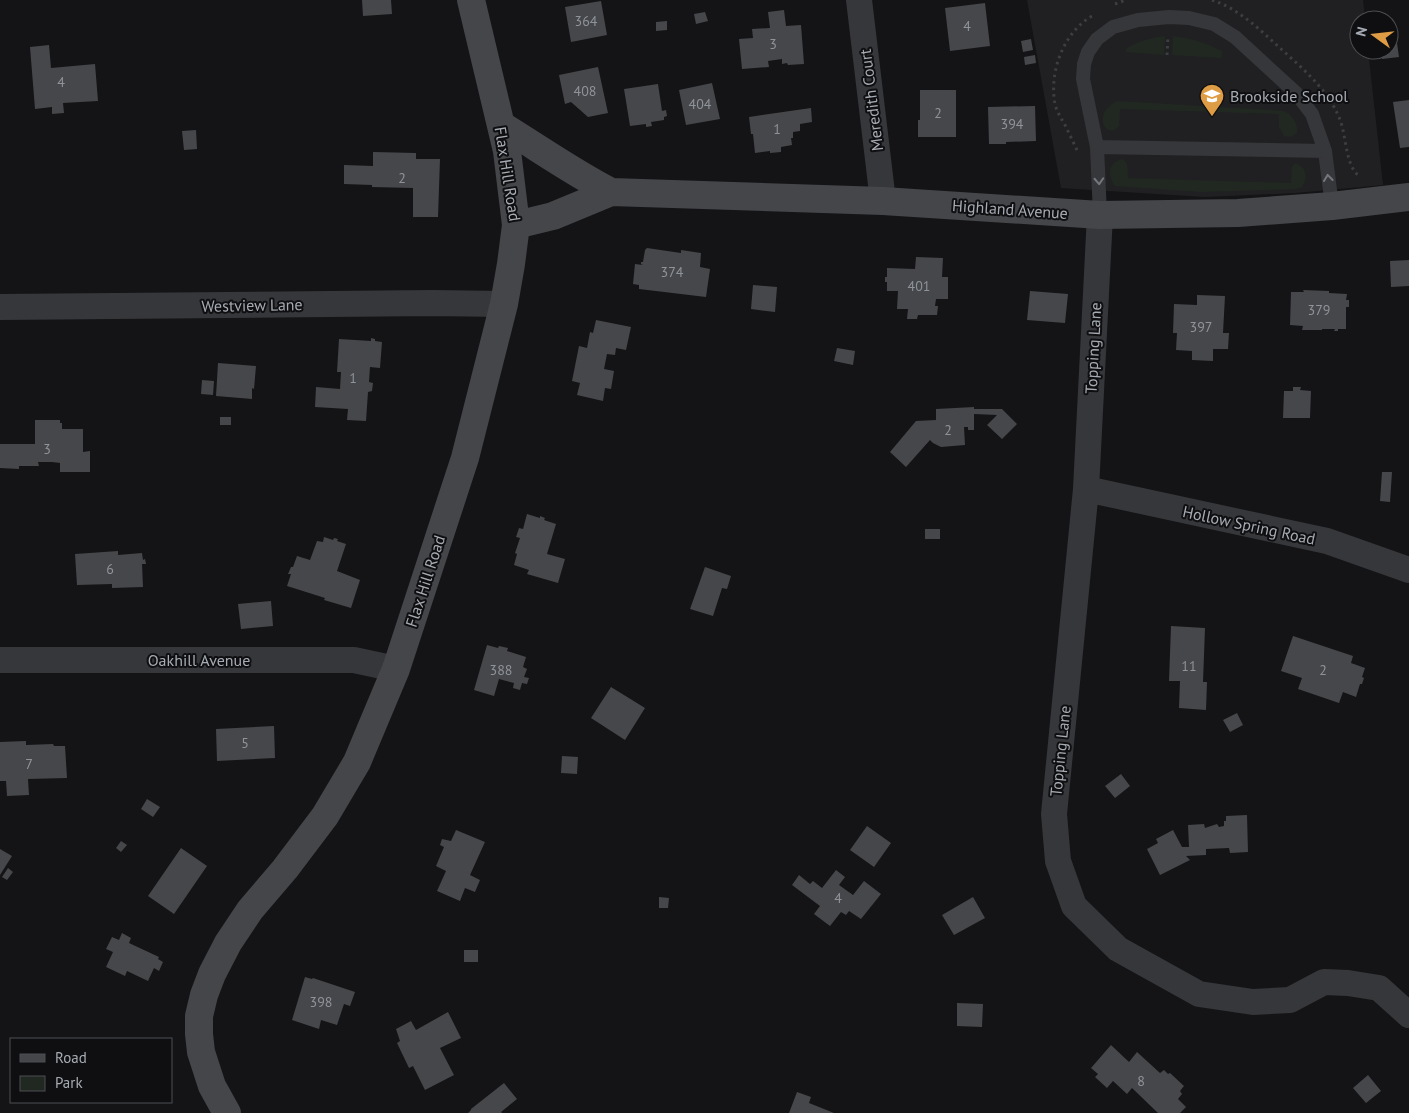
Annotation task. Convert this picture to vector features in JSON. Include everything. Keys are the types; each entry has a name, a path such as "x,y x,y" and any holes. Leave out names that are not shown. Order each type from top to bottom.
{"main road":[{"name":"Flax Hill Road","path":"227,1113 212,1086 201,1052 199,1016 204,995 212,974 228,943 250,910 285,869 329,808 357,762 396,669 465,458 504,304 516,225 507,151 470,0"},
{"name":"Highland Avenue","path":"501,125 610,192"},
{"name":"Highland Avenue","path":"516,225 553,216 610,192 883,201 1100,215 1238,213 1332,206 1409,197"}],"street":[{"name":"Meredith Court","path":"859,0 883,201"},
{"name":"Topping Lane","path":"1100,215 1086,490 1054,814 1058,861 1074,906 1118,949 1198,994 1252,1002 1290,1000 1324,982 1348,983 1379,988 1409,1015"},
{"name":"Westview Lane","path":"0,307 504,304"},
{"name":"Hollow Spring Road","path":"1086,490 1327,541 1409,570"},
{"name":"Oakhill Avenue","path":"0,660 354,660 396,669"}],"lane":[{"path":"1100,215 1097,147 1083,79 1084,64 1088,52 1097,39 1113,27 1138,20 1169,17 1189,18 1214,24 1235,37 1296,93 1312,114 1325,151 1332,206"},
{"path":"1097,147 1325,151"}],"shaded area":[{"name":"Brookside School","path":"1027,0 1363,0 1364,10 1349,10 1349,60 1369,60 1383,185 1296,193 1205,197 1061,188"}],"green space":[{"path":"1165,36 1164,55 1126,52 1127,48 1136,43"},
{"path":"1173,36 1204,43 1216,48 1222,51 1221,58 1172,55"},
{"path":"1117,101 1283,111 1294,119 1297,133 1291,137 1284,136 1279,127 1279,114 1120,109 1119,126 1114,130 1110,130 1103,124 1103,119 1109,106"},
{"path":"1122,159 1127,165 1128,178 1291,183 1292,167 1295,163 1302,167 1306,176 1302,187 1294,189 1201,192 1115,186 1112,182 1110,170 1114,163"}],"building":[{"path":"362,0 391,0 392,14 363,16"},
{"path":"601,1 607,35 571,42 565,7"},
{"path":"985,3 990,46 950,51 945,8"},
{"path":"784,10 786,26 801,25 804,64 782,64 782,59 768,61 769,67 742,69 739,39 753,38 752,29 770,28 768,12"},
{"path":"705,12 708,21 696,24 694,14"},
{"path":"667,21 667,30 656,31 656,22"},
{"path":"1031,39 1033,50 1023,52 1021,41"},
{"path":"49,45 51,68 95,64 98,101 63,103 64,113 52,114 52,107 35,109 30,47"},
{"path":"1035,55 1036,63 1025,65 1024,57"},
{"path":"598,67 608,113 588,117 571,102 565,104 559,75"},
{"path":"712,83 720,119 686,125 679,90"},
{"path":"658,84 662,111 666,110 667,116 664,117 664,120 651,122 652,126 646,127 646,124 630,126 624,89"},
{"path":"920,90 956,90 956,137 918,137"},
{"path":"1409,100 1409,147 1400,148 1393,102"},
{"path":"1035,106 1036,141 989,144 988,107"},
{"path":"811,108 812,122 800,124 800,131 793,132 793,138 791,138 792,145 781,147 781,152 755,153 749,117"},
{"path":"196,130 197,149 184,150 182,131"},
{"path":"373,152 416,153 416,159 440,159 438,217 413,217 413,188 344,184 344,165 373,166"},
{"path":"647,248 681,253 681,250 701,253 700,267 710,269 706,297 639,289 639,285 633,284 635,264 643,265 641,262 643,262"},
{"path":"916,257 943,258 942,277 948,277 948,299 936,299 935,306 938,306 937,315 918,315 917,319 907,319 908,309 897,309 898,291 887,291 885,277 887,277 887,268 915,269"},
{"path":"1409,260 1409,286 1391,287 1390,261"},
{"path":"753,285 777,287 775,312 751,309"},
{"path":"1303,290 1347,294 1346,300 1349,300 1349,307 1346,307 1346,329 1338,329 1338,331 1334,331 1335,329 1302,330 1303,326 1290,325 1291,292 1304,292"},
{"path":"1030,291 1068,294 1065,323 1027,320"},
{"path":"1197,295 1225,296 1223,333 1229,333 1228,349 1213,349 1213,361 1192,360 1192,351 1176,350 1177,333 1173,333 1174,304 1197,305"},
{"path":"596,320 631,327 626,350 616,348 615,355 607,354 604,369 614,371 611,389 605,388 603,401 577,395 580,383 572,381 579,346 587,348 590,332 593,333"},
{"path":"371,338 382,342 380,368 370,367 369,382 373,383 372,391 368,392 366,421 347,420 348,409 315,407 316,387 340,389 341,372 337,372 339,339 371,341"},
{"path":"837,348 855,351 853,365 834,361"},
{"path":"218,363 256,366 252,399 216,396"},
{"path":"202,380 214,381 213,395 201,394"},
{"path":"1293,387 1301,387 1300,390 1311,391 1310,418 1283,418 1284,391 1293,391"},
{"path":"974,407 974,409 1002,409 1017,424 1002,439 987,425 997,415 974,414 974,430 968,430 968,427 964,427 965,445 941,447 930,440 906,467 890,452 916,421 936,420 936,409"},
{"path":"220,417 231,417 231,425 220,425"},
{"path":"35,420 60,420 62,429 83,429 83,452 90,451 90,472 60,472 60,463 52,462 38,462 39,466 19,466 19,469 0,468 0,444 35,444"},
{"path":"1382,472 1392,472 1390,502 1380,501"},
{"path":"527,514 540,518 540,516 545,518 544,520 556,524 547,554 565,559 558,583 527,574 529,570 514,565 517,554 515,553 520,538 516,537 519,528 523,529"},
{"path":"925,529 940,529 940,539 925,539"},
{"path":"324,537 333,540 334,538 338,539 337,541 346,544 337,571 360,580 351,608 287,586 291,574 288,574 297,556 310,560 317,541 323,542"},
{"path":"118,551 118,555 142,553 146,564 142,564 143,587 112,588 112,584 77,585 75,554"},
{"path":"705,567 731,576 727,589 722,588 713,616 690,609"},
{"path":"271,601 273,626 241,629 238,604"},
{"path":"1171,626 1205,628 1203,682 1207,682 1206,710 1179,708 1180,681 1169,681"},
{"path":"1293,636 1353,656 1351,663 1365,668 1362,677 1364,678 1356,697 1343,692 1339,703 1298,689 1302,678 1281,671"},
{"path":"487,645 508,648 507,651 526,657 523,667 527,669 524,677 529,678 527,684 522,683 520,690 513,688 514,683 499,679 494,696 474,690"},
{"path":"611,687 645,708 625,740 591,718"},
{"path":"1237,713 1243,725 1230,732 1223,720"},
{"path":"274,726 275,758 217,761 216,729"},
{"path":"26,741 26,745 53,744 54,746 65,746 67,778 28,779 29,795 7,796 6,781 0,781 0,742"},
{"path":"562,756 578,757 577,774 561,773"},
{"path":"1121,774 1130,786 1115,798 1105,786"},
{"path":"147,799 160,807 153,817 141,809"},
{"path":"1247,815 1248,852 1230,853 1229,848 1206,849 1206,855 1186,856 1190,860 1160,875 1147,849 1158,843 1156,839 1173,830 1182,847 1189,847 1188,825 1204,824 1205,828 1217,824 1219,827 1224,826 1226,816"},
{"path":"867,826 891,843 874,867 850,850"},
{"path":"456,830 485,842 470,875 480,880 475,892 465,888 460,901 437,891 446,871 436,866 444,847 440,845 442,839 451,841"},
{"path":"121,841 127,845 121,852 116,848"},
{"path":"181,848 207,866 174,914 148,896"},
{"path":"0,849 12,856 0,875"},
{"path":"8,868 13,872 7,880 2,877"},
{"path":"836,870 845,877 839,885 853,895 864,881 881,894 861,919 849,911 846,915 841,912 830,926 814,914 820,906 792,885 799,875 810,884 813,881 822,888"},
{"path":"659,897 669,898 668,908 659,908"},
{"path":"973,897 985,918 954,935 942,915"},
{"path":"122,933 131,938 129,943 159,957 158,959 163,962 159,971 154,968 148,981 127,971 125,976 106,967 113,952 106,949 112,937 119,940"},
{"path":"464,950 478,950 478,962 464,962"},
{"path":"305,977 355,992 350,1006 344,1004 337,1025 321,1020 319,1029 292,1020"},
{"path":"957,1003 983,1004 982,1027 957,1026"},
{"path":"448,1012 461,1038 440,1048 454,1075 425,1090 413,1066 409,1068 397,1043 400,1041 396,1029 411,1021 416,1030"},
{"path":"1111,1045 1129,1062 1137,1052 1160,1073 1164,1070 1168,1074 1170,1073 1184,1086 1180,1091 1182,1094 1178,1099 1186,1107 1180,1113 1158,1113 1132,1088 1127,1094 1113,1081 1107,1088 1095,1077 1098,1074 1091,1068"},
{"path":"1368,1075 1381,1091 1366,1103 1353,1088"},
{"path":"504,1083 517,1099 502,1113 468,1113 471,1109"},
{"path":"797,1092 811,1097 809,1103 834,1113 789,1113"}],"place":[{"name":"Brookside School","path":"1212,117"}]}
